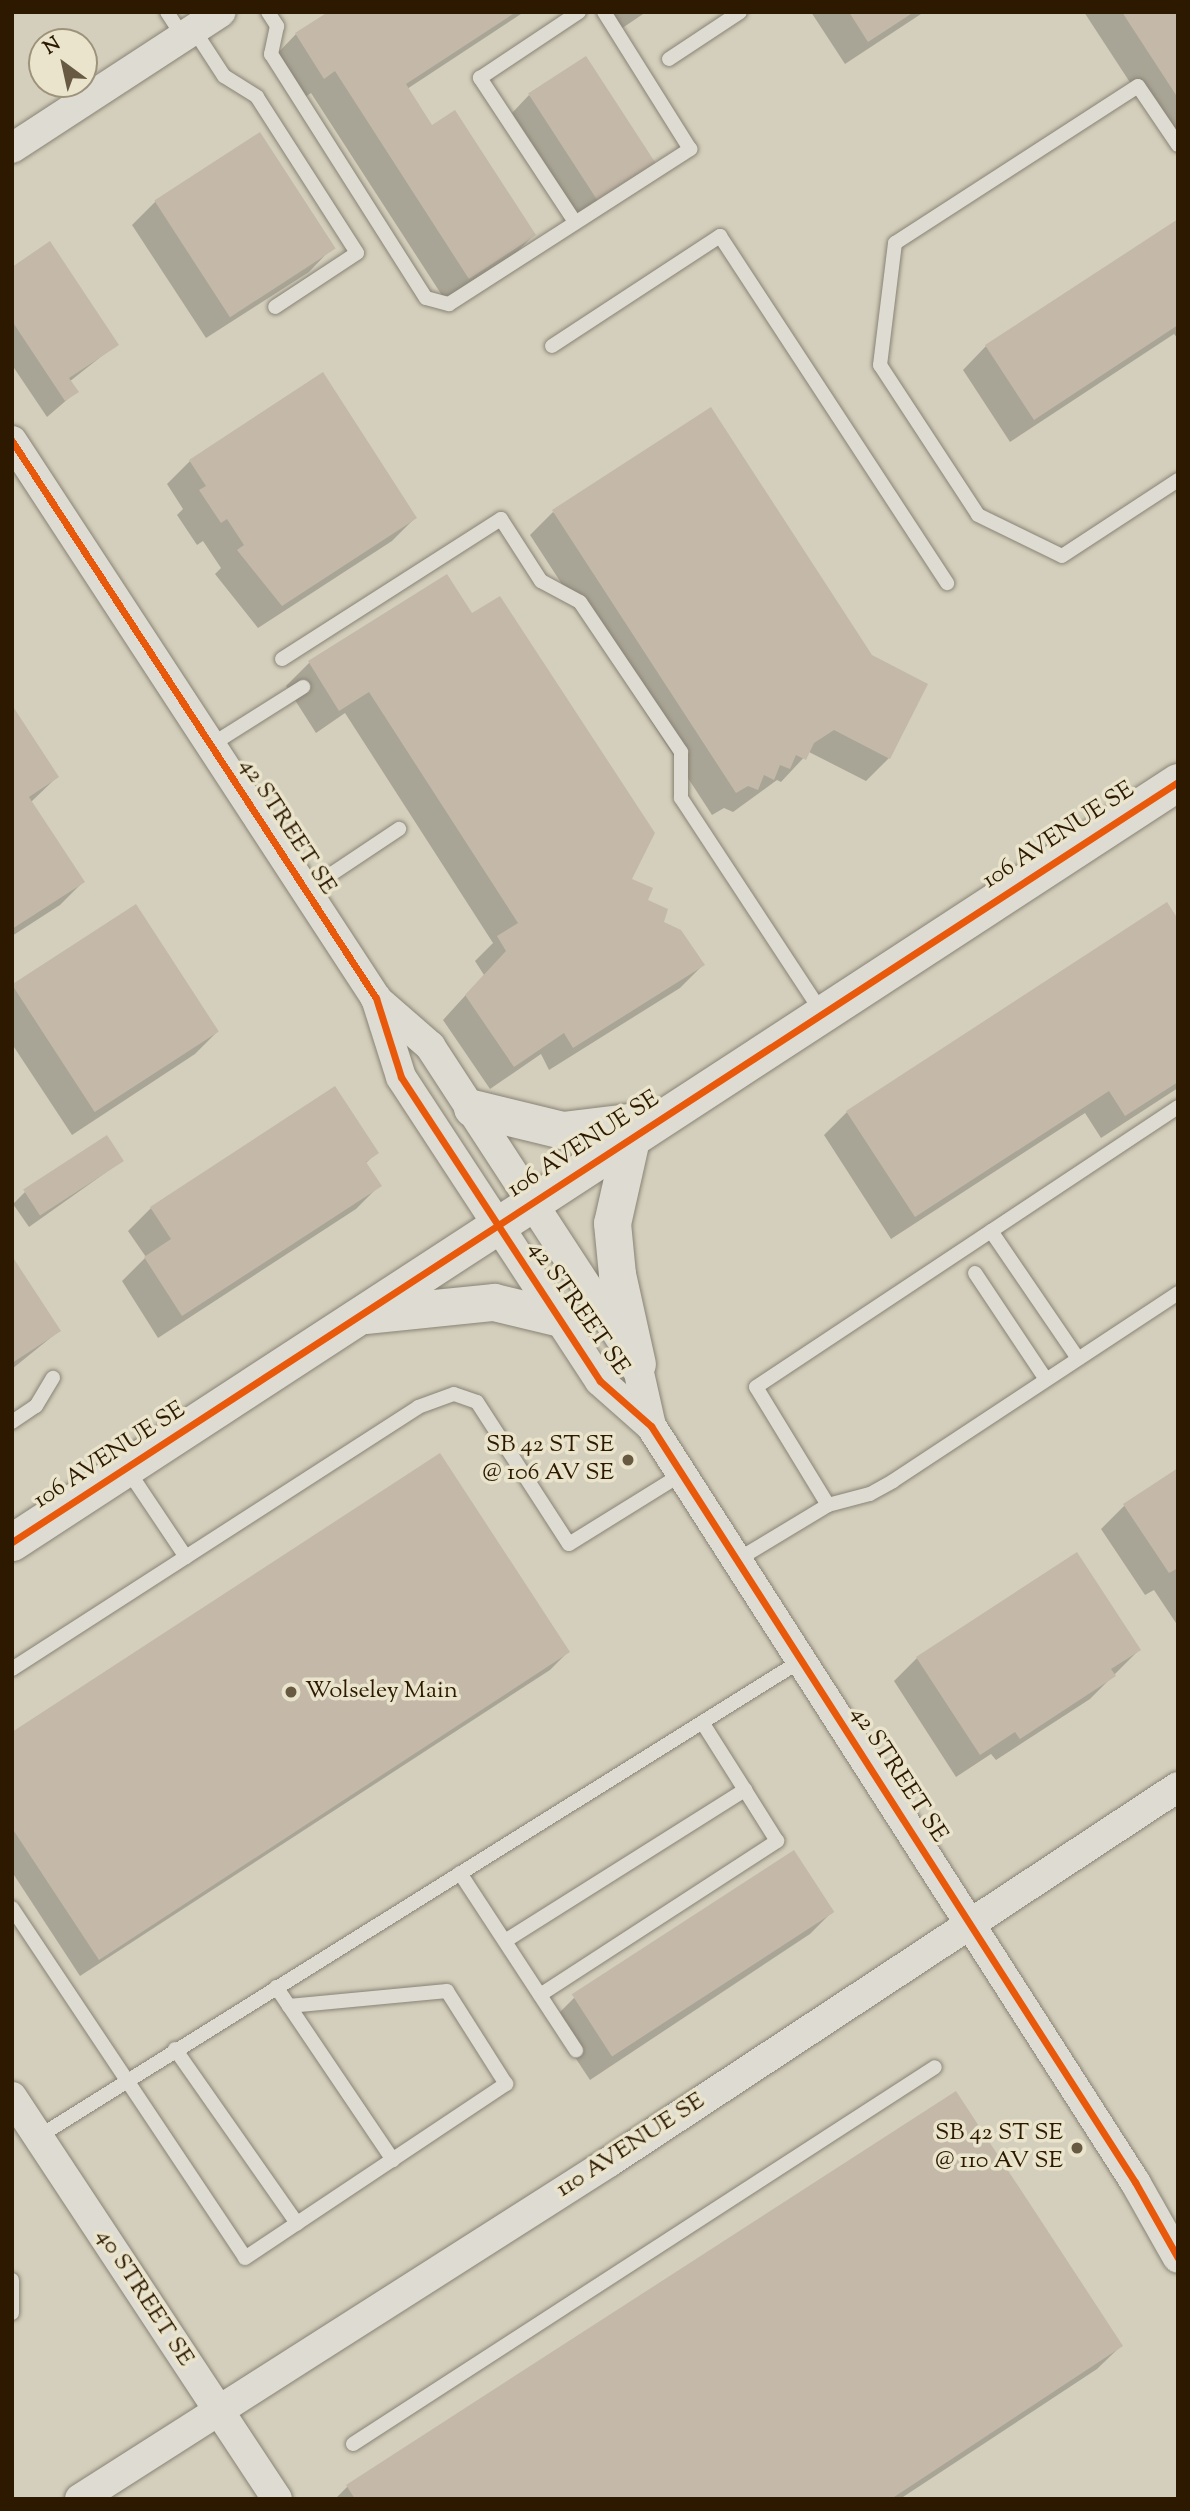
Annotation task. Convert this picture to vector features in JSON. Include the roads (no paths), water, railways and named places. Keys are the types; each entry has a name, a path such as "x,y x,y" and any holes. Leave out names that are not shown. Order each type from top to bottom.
{"street":[{"path":"12,149 181,26 221,12"},
{"name":"42 STREET SE","path":"12,441 376,998 430,1046 472,1108 637,1364 651,1426"},
{"name":"106 AVENUE SE","path":"12,1542 496,1224 1178,782"},
{"name":"42 STREET SE","path":"376,998 401,1077 600,1381 651,1426 1135,2182 1178,2258"},
{"path":"472,1108 562,1130 662,1118"},
{"path":"631,1139 612,1223 617,1274 637,1364"},
{"path":"360,1315 494,1301 556,1317"},
{"name":"110 AVENUE SE","path":"80,2499 609,2162 969,1922 1178,1787"},
{"name":"40 STREET SE","path":"12,2097 277,2499"}],"lane":[{"path":"268,12 277,26 271,54 426,298 449,304 690,149 604,12"},
{"path":"575,222 480,78 579,12"},
{"path":"669,59 740,12"},
{"path":"181,26 224,76 257,97 356,253 275,307"},
{"path":"1178,145 1138,86 895,243 880,365 978,515 1062,556 1178,480"},
{"path":"552,346 720,236 947,583"},
{"path":"282,659 501,519 541,581 580,602 681,752 681,798 822,1014"},
{"path":"211,745 303,687"},
{"path":"306,891 399,829"},
{"path":"828,1505 756,1387 991,1231 1175,1114"},
{"path":"991,1231 1077,1357"},
{"path":"975,1273 1045,1378"},
{"path":"737,1560 828,1505 870,1494 893,1481 1045,1378 1178,1293"},
{"path":"12,1422 36,1406 53,1378"},
{"path":"12,1670 418,1407 454,1394 477,1402 569,1544 682,1474"},
{"path":"126,1468 186,1557"},
{"path":"38,2137 802,1660"},
{"path":"540,1995 778,1841 702,1722"},
{"path":"505,1941 744,1790"},
{"path":"460,1873 576,2050"},
{"path":"12,1908 245,2258 506,2084 446,1991 289,2007"},
{"path":"276,1987 393,2160"},
{"path":"175,2049 297,2223"},
{"path":"354,2444 935,2067"},
{"path":"12,2280 12,2313"}],"place":[{"name":"SB 42 ST SE @ 106 AV SE","path":"628,1460"},
{"name":"Wolseley Main","path":"291,1692"},
{"name":"SB 42 ST SE @ 110 AV SE","path":"1077,2148"}]}
